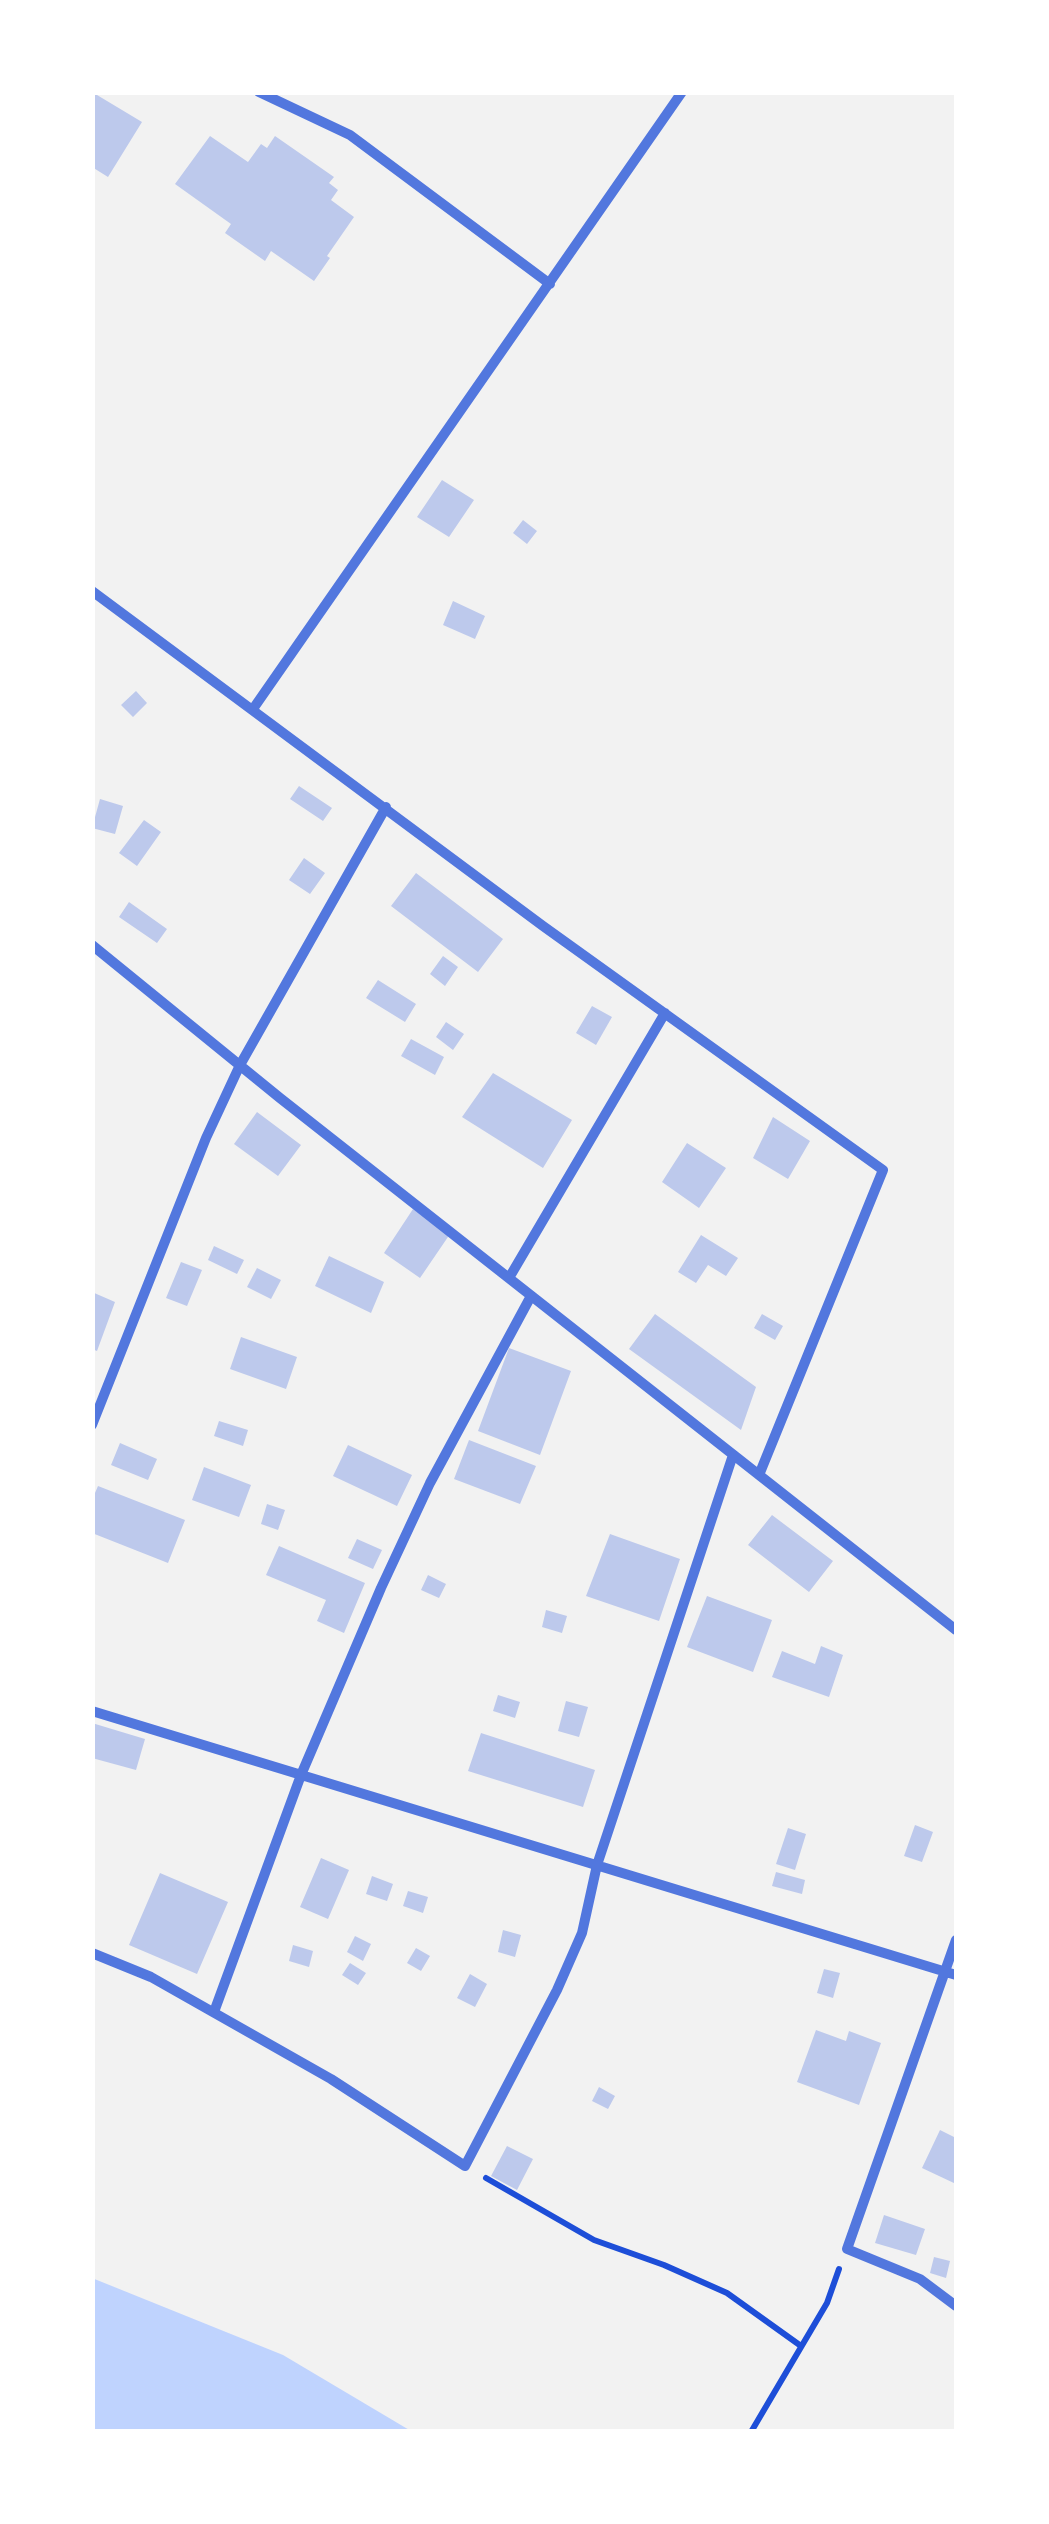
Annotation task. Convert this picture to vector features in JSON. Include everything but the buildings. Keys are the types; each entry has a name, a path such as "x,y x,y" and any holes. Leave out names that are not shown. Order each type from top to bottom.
{"street":[{"path":"259,92 350,135 550,284"},
{"path":"254,709 682,92"},
{"path":"92,591 544,926 884,1170 759,1475"},
{"path":"92,1426 200,1154 240,1066 386,807"},
{"path":"92,944 240,1066 956,1630"},
{"path":"509,1278 666,1013"},
{"path":"214,2012 301,1775 381,1588 430,1483 531,1296"},
{"path":"92,1953 151,1978 214,2012 331,2079 464,2166 564,1976 582,1933 596,1865 733,1455"},
{"path":"92,1711 951,1973"},
{"path":"956,1940 951,1973 847,2250 920,2279 956,2306"}],"path":[{"path":"464,2166 594,2240 664,2264 727,2293 801,2346"},
{"path":"751,2432 827,2302 847,2250"}],"water":[{"path":"92,2278 283,2355 411,2431 93,2431"}]}
